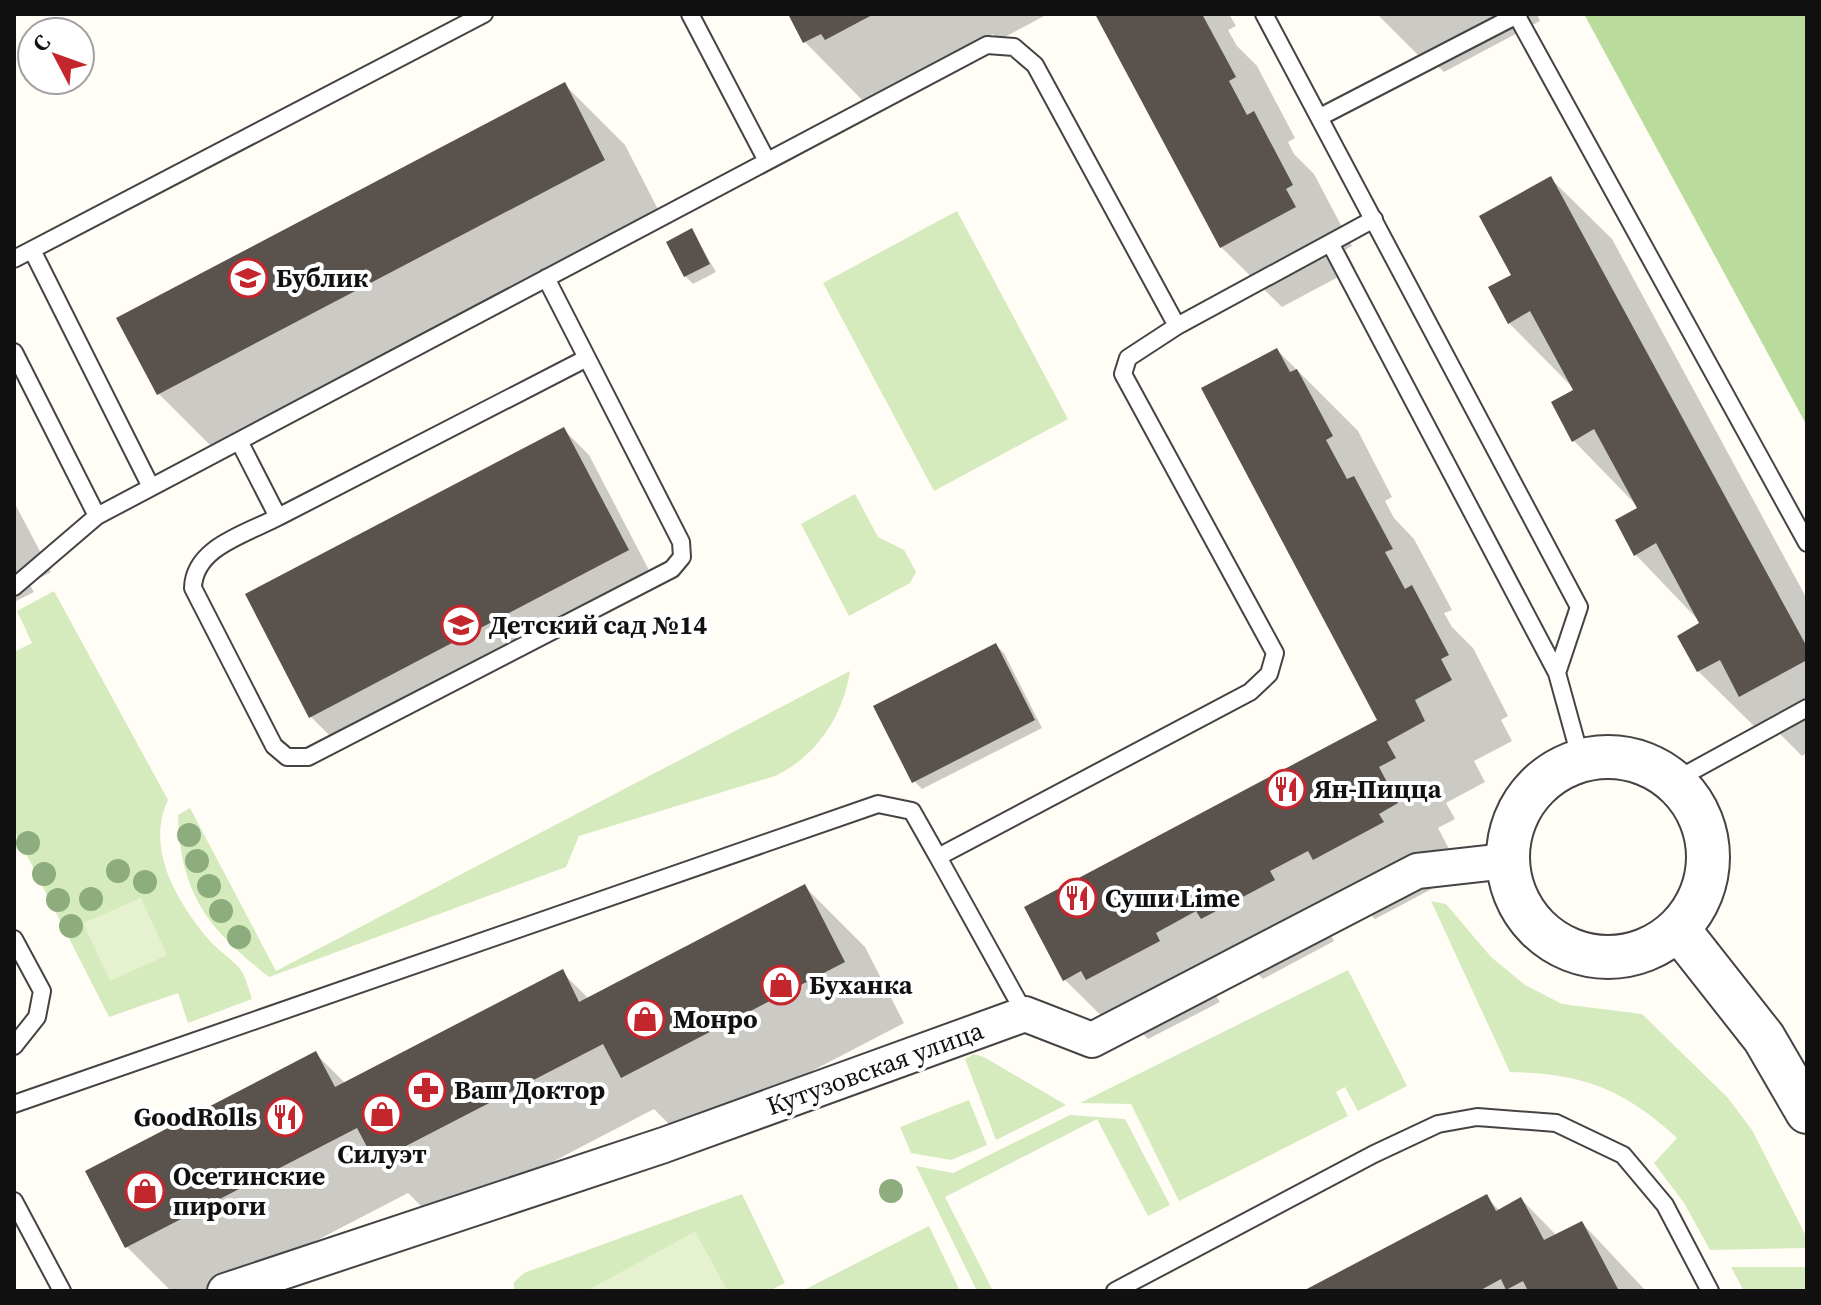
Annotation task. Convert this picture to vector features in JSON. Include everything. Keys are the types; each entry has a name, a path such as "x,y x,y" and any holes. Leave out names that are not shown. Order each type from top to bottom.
{"street":[{"path":"1624,759 1646,764 1674,781 1699,814 1709,854 1702,895 1679,930 1639,954 1593,958 1549,941 1519,906 1506,861 1515,817 1541,781 1581,760 1624,759"},
{"path":"1025,1014 1092,1040 1417,871 1506,861"},
{"path":"1679,930 1764,1038 1807,1112"},
{"name":"Кутузовская улица","path":"225,1291 664,1145 1025,1014"}],"lane":[{"path":"14,259 484,14"},
{"path":"690,14 767,161"},
{"path":"1264,14 1579,607 1557,673"},
{"path":"1320,117 1518,15 1807,543"},
{"path":"14,587 97,516 987,45 1014,47 1035,65 1177,326"},
{"path":"938,857 1250,692 1269,674 1275,653 1123,374 1128,358 1177,326 1374,219"},
{"path":"1330,243 1557,673 1581,760"},
{"path":"32,250 151,487"},
{"path":"546,278 587,358 681,542 682,557 672,569 308,757 287,757 274,746 193,588 194,571 207,554 587,358"},
{"path":"14,352 97,516"},
{"path":"239,441 278,517"},
{"path":"1674,781 1807,708"},
{"path":"14,1104 878,804 912,811 1025,1014"},
{"path":"14,939 42,991 37,1017 14,1046"},
{"path":"1115,1291 1374,1154 1438,1124 1477,1117 1556,1123 1623,1155 1665,1205 1710,1291"},
{"path":"14,1201 62,1291"}],"green space":[{"path":"1584,14 1807,14 1807,426"},
{"path":"957,211 1068,419 934,491 823,283"},
{"path":"855,494 878,537 904,550 916,572 910,583 849,616 801,524"},
{"path":"54,591 168,800 160,837 162,856 176,892 209,940 241,970 252,999 188,1023 178,993 109,1017 14,830 14,652 32,643 17,611"},
{"path":"850,671 841,704 826,733 790,768 775,776 579,836 566,867 269,977 214,926 192,889 185,867 178,815 190,808 276,971"},
{"path":"141,898 167,955 110,981 83,923"},
{"path":"1431,901 1446,904 1491,957 1525,985 1562,1004 1642,1014 1728,1098 1752,1130 1807,1238 1807,1248 1710,1250 1684,1203 1654,1163 1677,1138 1658,1121 1620,1096 1581,1080 1510,1072"},
{"path":"1348,970 1407,1086 1358,1111 1345,1087 1336,1092 1348,1116 1179,1201 1131,1104 1080,1103"},
{"path":"974,1054 1066,1105 996,1140 965,1059"},
{"path":"969,1100 987,1145 951,1160 911,1153 900,1127"},
{"path":"1070,1115 1125,1119 1170,1205 1148,1216 1097,1119 945,1197 993,1291 977,1291 916,1166 953,1173"},
{"path":"742,1194 785,1283 769,1291 727,1291 695,1232 587,1291 514,1291 514,1282 524,1273"},
{"path":"929,1226 960,1291 802,1291"},
{"path":"695,1232 727,1291 587,1291"},
{"path":"1731,1267 1807,1267 1807,1291 1744,1291"}],"building":[{"path":"788,14 874,14 825,40 821,34 803,43"},
{"path":"1095,14 1202,14 1236,77 1229,81 1247,115 1254,111 1293,185 1286,189 1296,207 1220,248"},
{"path":"565,82 605,160 157,395 116,318"},
{"path":"1551,176 1807,647 1807,660 1739,697 1720,660 1697,672 1677,636 1699,623 1656,543 1634,556 1615,520 1637,508 1594,429 1572,442 1551,402 1573,390 1530,311 1508,324 1488,287 1511,275 1479,216"},
{"path":"692,228 710,264 684,277 666,242"},
{"path":"1277,348 1290,372 1297,369 1333,436 1326,440 1347,479 1354,476 1393,549 1385,552 1405,589 1412,585 1449,655 1441,659 1452,680 1415,700 1425,721 1387,742 1396,758 1379,767 1398,803 1379,814 1384,822 1313,860 1308,851 1270,871 1275,880 1201,919 1196,911 1156,933 1160,941 1086,980 1081,971 1063,981 1024,907 1377,720 1201,388"},
{"path":"564,427 629,550 309,718 245,594"},
{"path":"996,643 1035,720 912,783 873,706"},
{"path":"805,884 845,962 621,1078 603,1044 375,1162 357,1128 125,1248 85,1171 316,1051 335,1087 563,969 579,1002"},
{"path":"1487,1194 1496,1211 1521,1197 1544,1240 1582,1221 1619,1291 1528,1291 1523,1281 1506,1290 1501,1279 1479,1291 1303,1291"}],"place":[{"name":"Бублик","path":"248,278"},
{"name":"Детский сад №14","path":"461,625"},
{"name":"Ян-Пицца","path":"1286,789"},
{"name":"Суши Lime","path":"1077,898"},
{"name":"Буханка","path":"781,985"},
{"name":"Монро","path":"645,1019"},
{"name":"Ваш Доктор","path":"426,1090"},
{"name":"Силуэт","path":"382,1114"},
{"name":"GoodRolls","path":"285,1117"},
{"name":"Осетинские пироги","path":"145,1191"}]}
